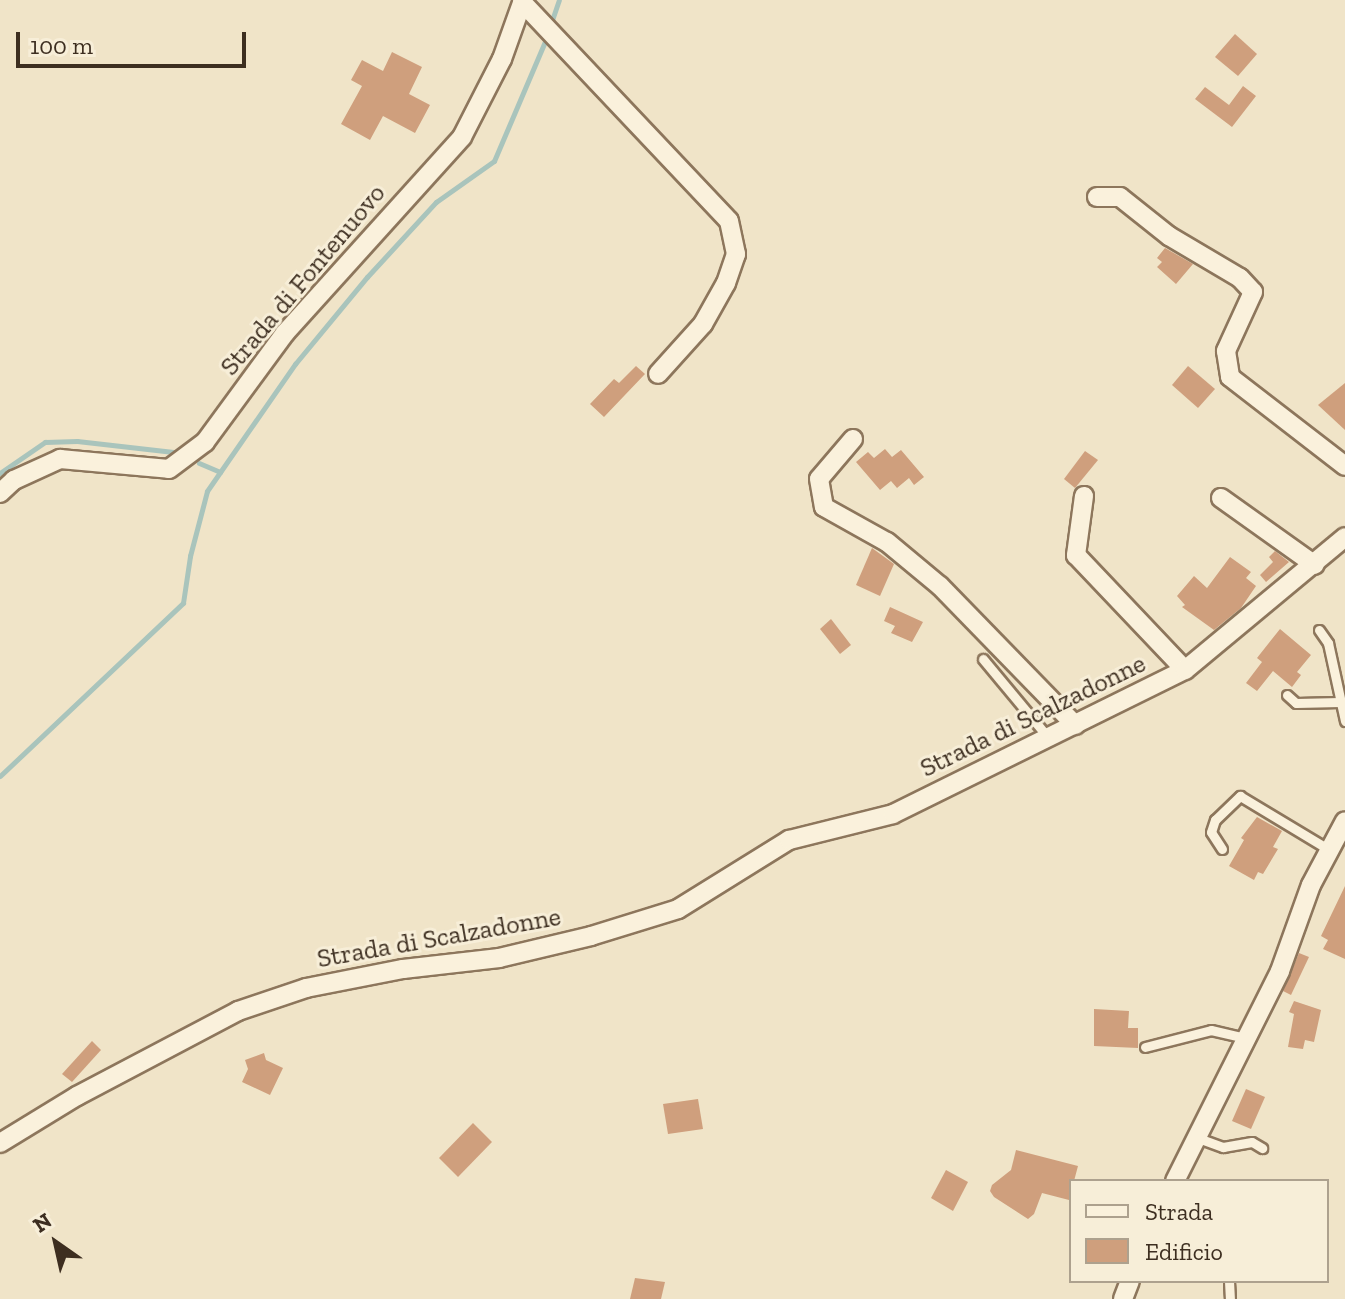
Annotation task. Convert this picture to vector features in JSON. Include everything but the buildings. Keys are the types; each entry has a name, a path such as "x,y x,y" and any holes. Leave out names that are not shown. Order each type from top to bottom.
{"street":[{"path":"523,1 729,221 736,254 726,283 703,324 658,374"},
{"name":"Strada di Fontenuovo","path":"0,493 14,480 60,459 169,469 205,442 285,333 462,137 502,59 523,1"},
{"path":"1097,197 1120,197 1169,236 1240,278 1253,292 1226,351 1230,377 1345,466"},
{"path":"853,439 819,479 824,507 887,542 940,586 1075,725"},
{"path":"1084,496 1076,555 1185,670"},
{"path":"1221,498 1315,565"},
{"name":"Strada di Scalzadonne","path":"0,1143 77,1096 238,1011 306,988 403,969 499,958 591,936 678,909 789,840 893,814 1185,670 1345,537"},
{"path":"1176,1179 1280,971 1328,849 1345,821"}],"lane":[{"path":"1319,630 1328,643 1345,721"},
{"path":"983,659 1047,736"},
{"path":"1287,695 1296,703 1340,702"},
{"path":"1222,849 1211,832 1215,820 1240,796 1328,849"},
{"path":"1145,1047 1211,1030 1247,1038"},
{"path":"1198,1138 1223,1147 1252,1142 1262,1148"}],"waterway":[{"path":"551,23 559,0"},
{"path":"0,776 183,603 190,556 207,491 295,364 367,277 436,202 494,161 547,37"},
{"path":"0,473 45,442 77,441 173,452"},
{"path":"199,463 220,472"}]}
